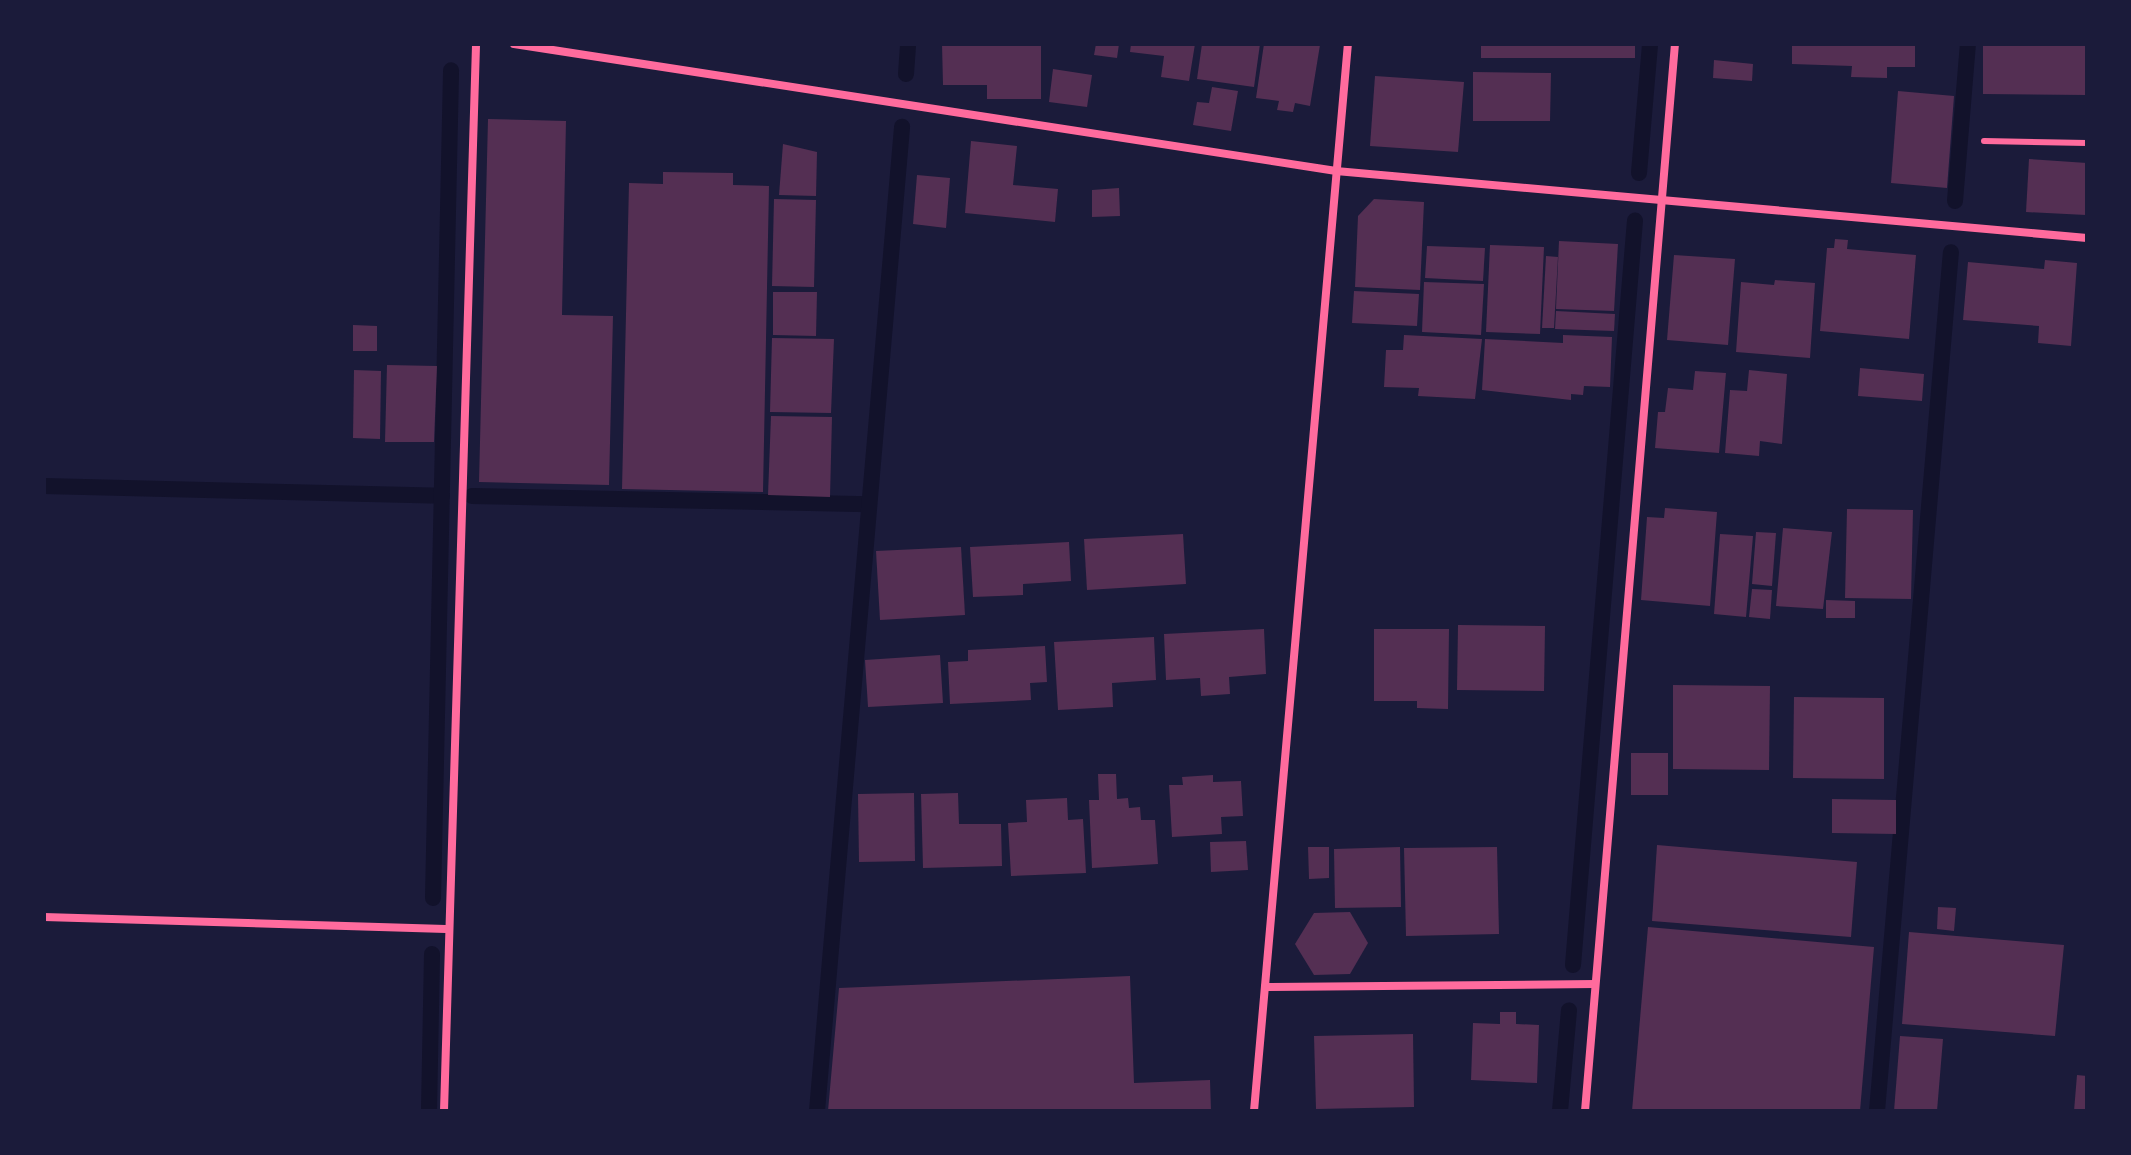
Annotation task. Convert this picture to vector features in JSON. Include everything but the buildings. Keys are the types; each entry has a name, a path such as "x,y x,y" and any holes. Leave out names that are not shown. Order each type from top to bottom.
{"street":[{"path":"444,1111 446,929 476,44"},
{"path":"514,44 1336,171 2087,238"},
{"path":"1254,1111 1348,44"},
{"path":"1585,1111 1675,44"},
{"path":"44,917 446,929"},
{"path":"1265,987 1595,984"}],"lane":[{"path":"1984,141 2087,143"}],"waterway":[{"path":"906,74 908,44"},
{"path":"1639,173 1650,44"},
{"path":"1955,201 1968,44"},
{"path":"433,898 451,70"},
{"path":"817,1111 902,127"},
{"path":"1573,965 1635,221"},
{"path":"1877,1111 1951,252"},
{"path":"44,486 442,496"},
{"path":"472,496 869,504"},
{"path":"429,1111 432,954"},
{"path":"1560,1111 1569,1010"}]}
